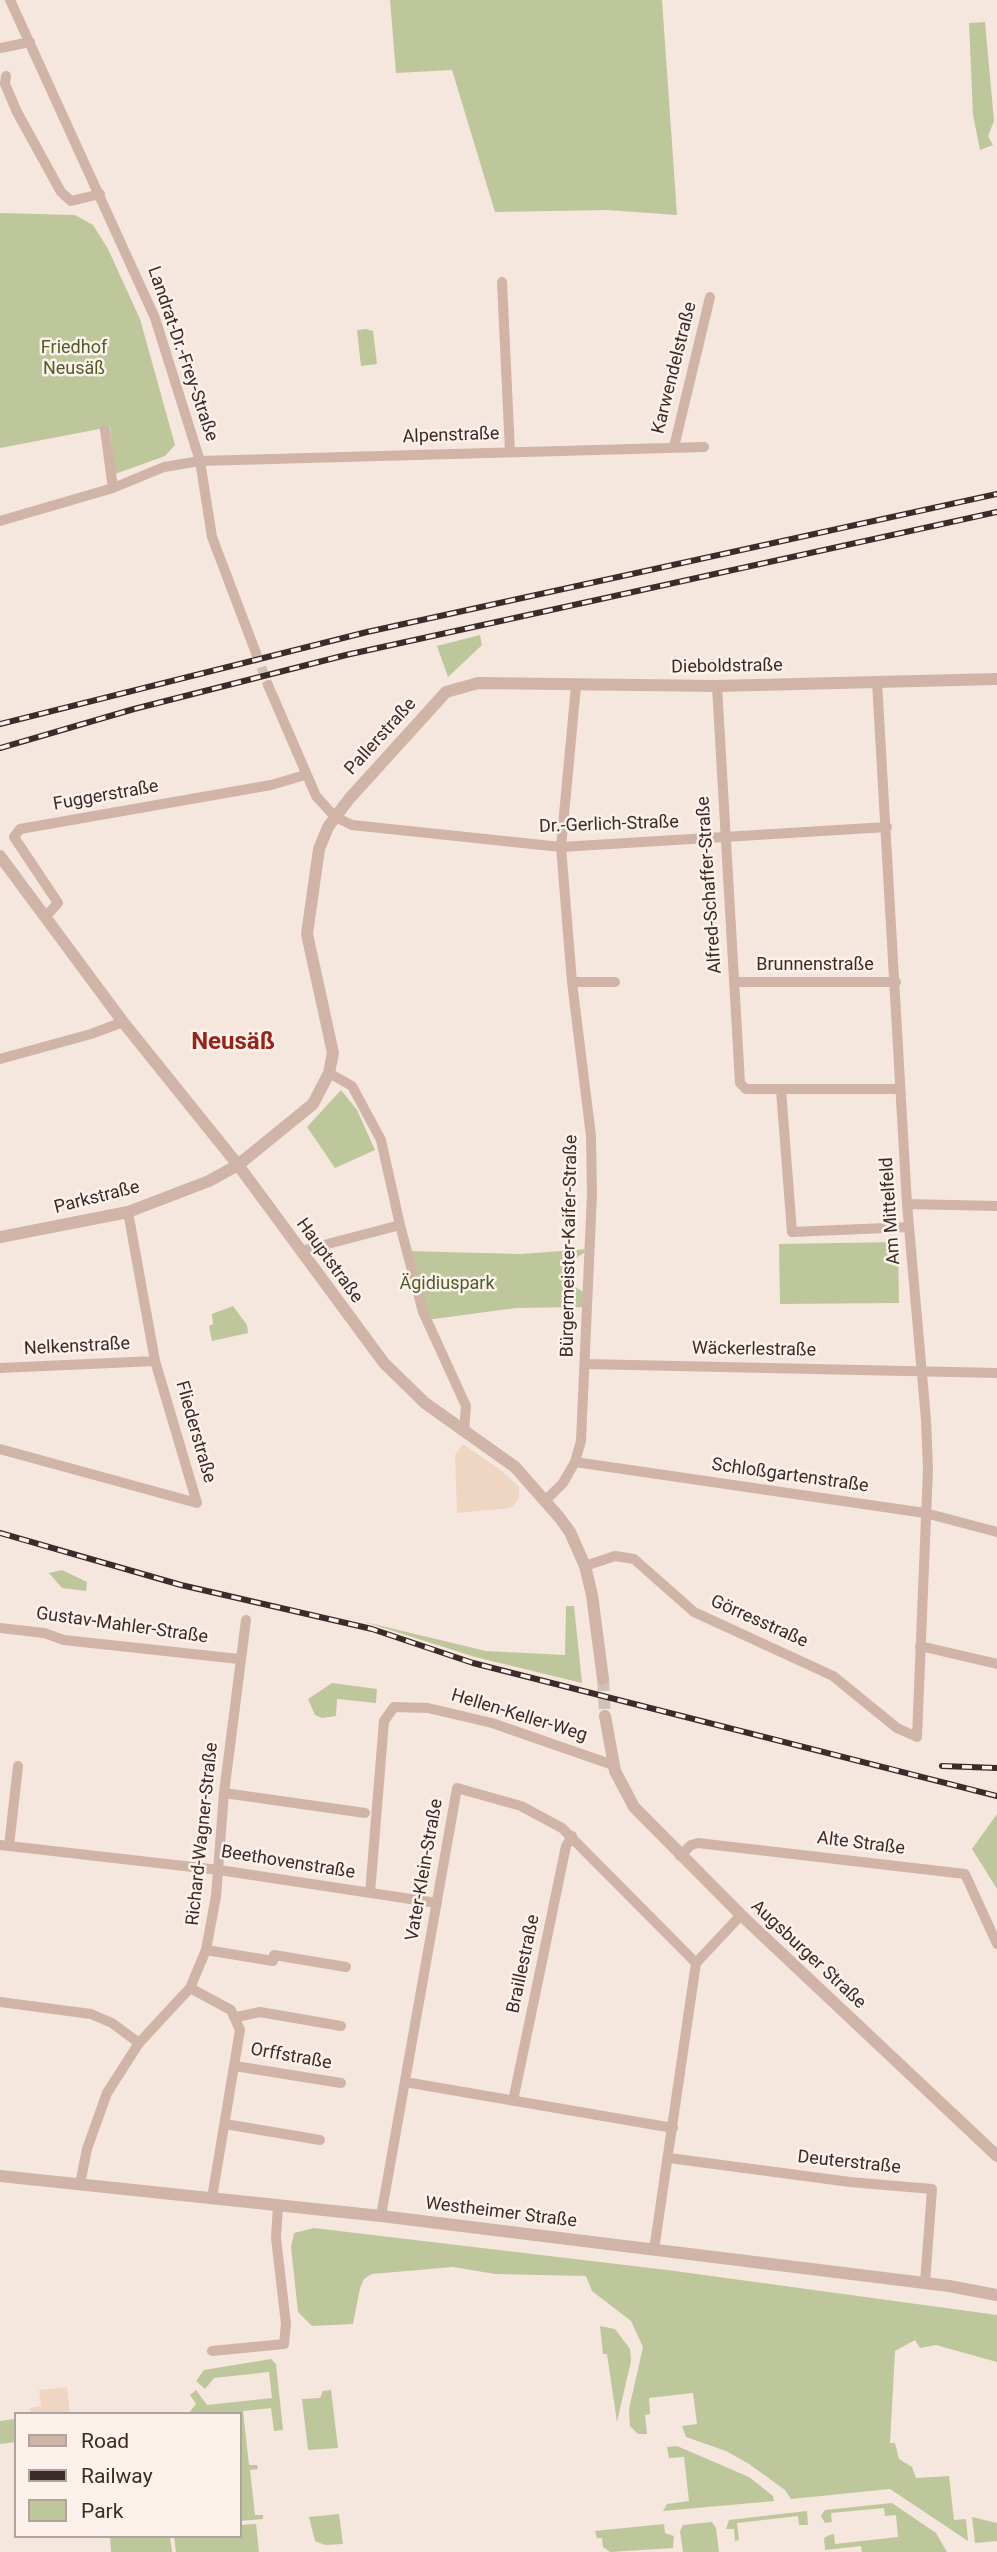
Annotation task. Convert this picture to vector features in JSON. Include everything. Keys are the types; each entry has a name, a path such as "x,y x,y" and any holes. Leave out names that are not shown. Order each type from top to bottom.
{"street":[{"name":"Landrat-Dr.-Frey-Straße","path":"10,0 155,318 200,461 212,537 256,653"},
{"path":"0,48 30,42"},
{"path":"6,76 5,84 17,113 61,192 71,201 100,194"},
{"path":"502,282 510,452"},
{"name":"Karwendelstraße","path":"674,447 710,297"},
{"path":"105,430 113,488"},
{"name":"Alpenstraße","path":"0,521 113,488 164,467 200,461 704,447"},
{"name":"Dieboldstraße","path":"458,687 478,682 576,686 717,686 997,678"},
{"name":"Am Mittelfeld","path":"877,682 907,1204 928,1469 917,1737"},
{"path":"268,685 305,775 322,804 335,817"},
{"name":"Bürgermeister-Kaifer-Straße","path":"546,1500 563,1483 575,1462 581,1441 593,1163 572,982 561,847 576,686"},
{"name":"Alfred-Schaffer-Straße","path":"717,686 740,1083 746,1089 781,1090"},
{"name":"Pallerstraße","path":"329,1073 332,1042 309,952 308,925 319,849 335,817 440,697 458,687"},
{"name":"Fuggerstraße","path":"46,916 58,903 14,837 16,832 32,826 271,785 305,775"},
{"name":"Dr.-Gerlich-Straße","path":"335,817 363,827 561,847 887,827"},
{"name":"Hauptstraße","path":"0,856 123,1022 238,1165 396,1377 425,1404 515,1467 546,1500 570,1532 594,1601 603,1679"},
{"path":"572,982 615,982"},
{"name":"Brunnenstraße","path":"734,982 896,982"},
{"path":"0,1059 92,1034 123,1022"},
{"path":"329,1073 352,1086 382,1140 400,1226 423,1312 466,1406 464,1431"},
{"name":"Parkstraße","path":"0,1237 128,1212 209,1181 238,1165 306,1112 319,1095 329,1073"},
{"path":"900,1089 781,1090 792,1232 909,1227"},
{"path":"907,1204 997,1206"},
{"name":"Fliederstraße","path":"0,1449 197,1503 155,1361 128,1212"},
{"path":"301,1251 400,1226"},
{"name":"Nelkenstraße","path":"0,1368 155,1361"},
{"name":"Wäckerlestraße","path":"585,1364 997,1373"},
{"name":"Schloßgartenstraße","path":"575,1462 925,1513 997,1532"},
{"name":"Görresstraße","path":"584,1566 615,1556 634,1559 694,1612 833,1676 897,1728 917,1737"},
{"name":"Richard-Wagner-Straße","path":"80,2184 87,2149 107,2093 139,2043 190,1988 206,1950 219,1870 224,1793 246,1620"},
{"name":"Gustav-Mahler-Straße","path":"0,1628 44,1633 64,1640 239,1659"},
{"path":"920,1646 997,1664"},
{"name":"Hellen-Keller-Weg","path":"370,1893 384,1721 391,1709 402,1705 428,1707 492,1723 605,1762"},
{"path":"605,1716 605,1762"},
{"name":"Augsburger Straße","path":"605,1762 634,1807 680,1856 997,2156"},
{"name":"Beethovenstraße","path":"18,1766 5,1846 219,1870 437,1903"},
{"name":"Vater-Klein-Straße","path":"381,2216 457,1788 533,1811 572,1836 696,1963"},
{"path":"224,1793 365,1813"},
{"name":"Braillestraße","path":"513,2101 566,1846 572,1836"},
{"name":"Alte Straße","path":"680,1856 691,1845 698,1843 965,1874 997,1944"},
{"path":"654,2249 696,1963 741,1915"},
{"path":"206,1950 273,1961 274,1955 346,1967"},
{"path":"190,1988 226,2006 237,2017 240,2030 212,2198"},
{"path":"0,2002 91,2014 111,2022 139,2043"},
{"path":"237,2017 260,2012 341,2026"},
{"name":"Orffstraße","path":"235,2066 341,2083"},
{"path":"405,2082 673,2128"},
{"path":"225,2124 320,2140"},
{"name":"Deuterstraße","path":"669,2158 850,2182 932,2189 925,2283"},
{"name":"Westheimer Straße","path":"0,2176 381,2216 925,2283 997,2295"},
{"path":"212,2351 284,2344 286,2324 276,2238 278,2206"}],"green space":[{"path":"390,0 662,0 677,215 607,210 495,212 452,70 396,73"},
{"path":"985,22 994,121 988,136 993,145 980,150 973,115 969,23"},
{"name":"Friedhof Neusäß","path":"0,213 75,215 93,225 108,249 140,319 175,445 165,456 115,474 110,427 0,448"},
{"path":"357,330 373,331 377,364 361,366"},
{"path":"480,635 482,645 448,677 437,646"},
{"path":"341,1090 357,1110 375,1150 335,1168 307,1127"},
{"path":"898,1242 899,1303 780,1304 779,1244"},
{"name":"Ägidiuspark","path":"590,1249 566,1268 572,1285 588,1295 588,1307 516,1308 426,1320 406,1251 521,1254"},
{"path":"233,1306 247,1325 248,1333 212,1341 209,1326 213,1324 212,1314"},
{"path":"62,1570 87,1582 86,1591 62,1588 49,1573"},
{"path":"566,1606 574,1606 582,1683 475,1657 365,1622 486,1651 565,1655"},
{"path":"332,1683 377,1689 376,1703 337,1699 336,1716 322,1718 315,1715 308,1699"},
{"path":"997,1814 997,1889 972,1849"},
{"path":"314,2228 667,2270 997,2315 997,2362 936,2345 920,2348 915,2340 895,2351 890,2443 895,2443 899,2459 912,2467 916,2478 949,2476 954,2520 966,2519 968,2541 890,2489 791,2499 785,2490 749,2464 726,2451 686,2437 682,2426 697,2424 693,2393 649,2398 650,2414 645,2415 647,2434 638,2434 630,2426 629,2409 643,2347 631,2321 592,2291 586,2276 495,2274 453,2267 372,2274 364,2279 360,2288 353,2324 312,2326 298,2312 291,2247 294,2233"},
{"path":"600,2326 615,2329 630,2349 631,2361 617,2422 607,2354 603,2354"},
{"path":"271,2359 276,2364 283,2430 274,2431 271,2408 243,2411 249,2465 257,2465 258,2469 250,2470 255,2515 263,2515 263,2519 242,2521 242,2412 190,2412 196,2404 190,2395 196,2390 207,2405 272,2398 269,2372 214,2378 205,2389 196,2381 204,2370"},
{"path":"331,2390 338,2448 308,2450 302,2399 320,2398 323,2391"},
{"path":"14,2419 14,2442 0,2444 0,2421"},
{"path":"677,2446 749,2477 773,2496 774,2501 663,2511 667,2504 689,2501 684,2457 669,2458 667,2447"},
{"path":"892,2503 936,2533 947,2552 862,2552 861,2546 825,2550 824,2538 834,2534 835,2544 898,2537 896,2515 885,2516 884,2508 831,2513 832,2522 825,2523 821,2516 825,2510"},
{"path":"807,2511 808,2525 799,2525 798,2516 737,2523 739,2540 735,2541 734,2529 726,2529 729,2520"},
{"path":"339,2514 343,2544 325,2545 315,2541 309,2517"},
{"path":"972,2517 997,2523 997,2541 975,2543"},
{"path":"712,2522 716,2528 719,2552 683,2552 680,2531 683,2525"},
{"path":"256,2524 259,2552 176,2552 174,2538 242,2538 242,2525"},
{"path":"664,2524 665,2533 674,2536 673,2548 610,2552 603,2547 602,2538 597,2538 595,2531"},
{"path":"110,2538 170,2538 172,2552 111,2552"}],"shaded area":[{"path":"463,1444 502,1471 519,1487 519,1498 511,1508 457,1513 455,1455"},
{"path":"67,2387 70,2412 31,2412 30,2408 41,2406 39,2390"}],"tunnel":[{"path":"256,653 268,685"},
{"path":"603,1679 605,1716"}],"railway":[{"path":"0,724 367,632 997,494"},
{"path":"0,748 134,709 346,655 997,512"},
{"path":"0,1533 181,1585 372,1629 473,1663 997,1796"},
{"path":"942,1766 997,1768"}],"district":[{"name":"Neusäß","path":"233,1043"}]}
